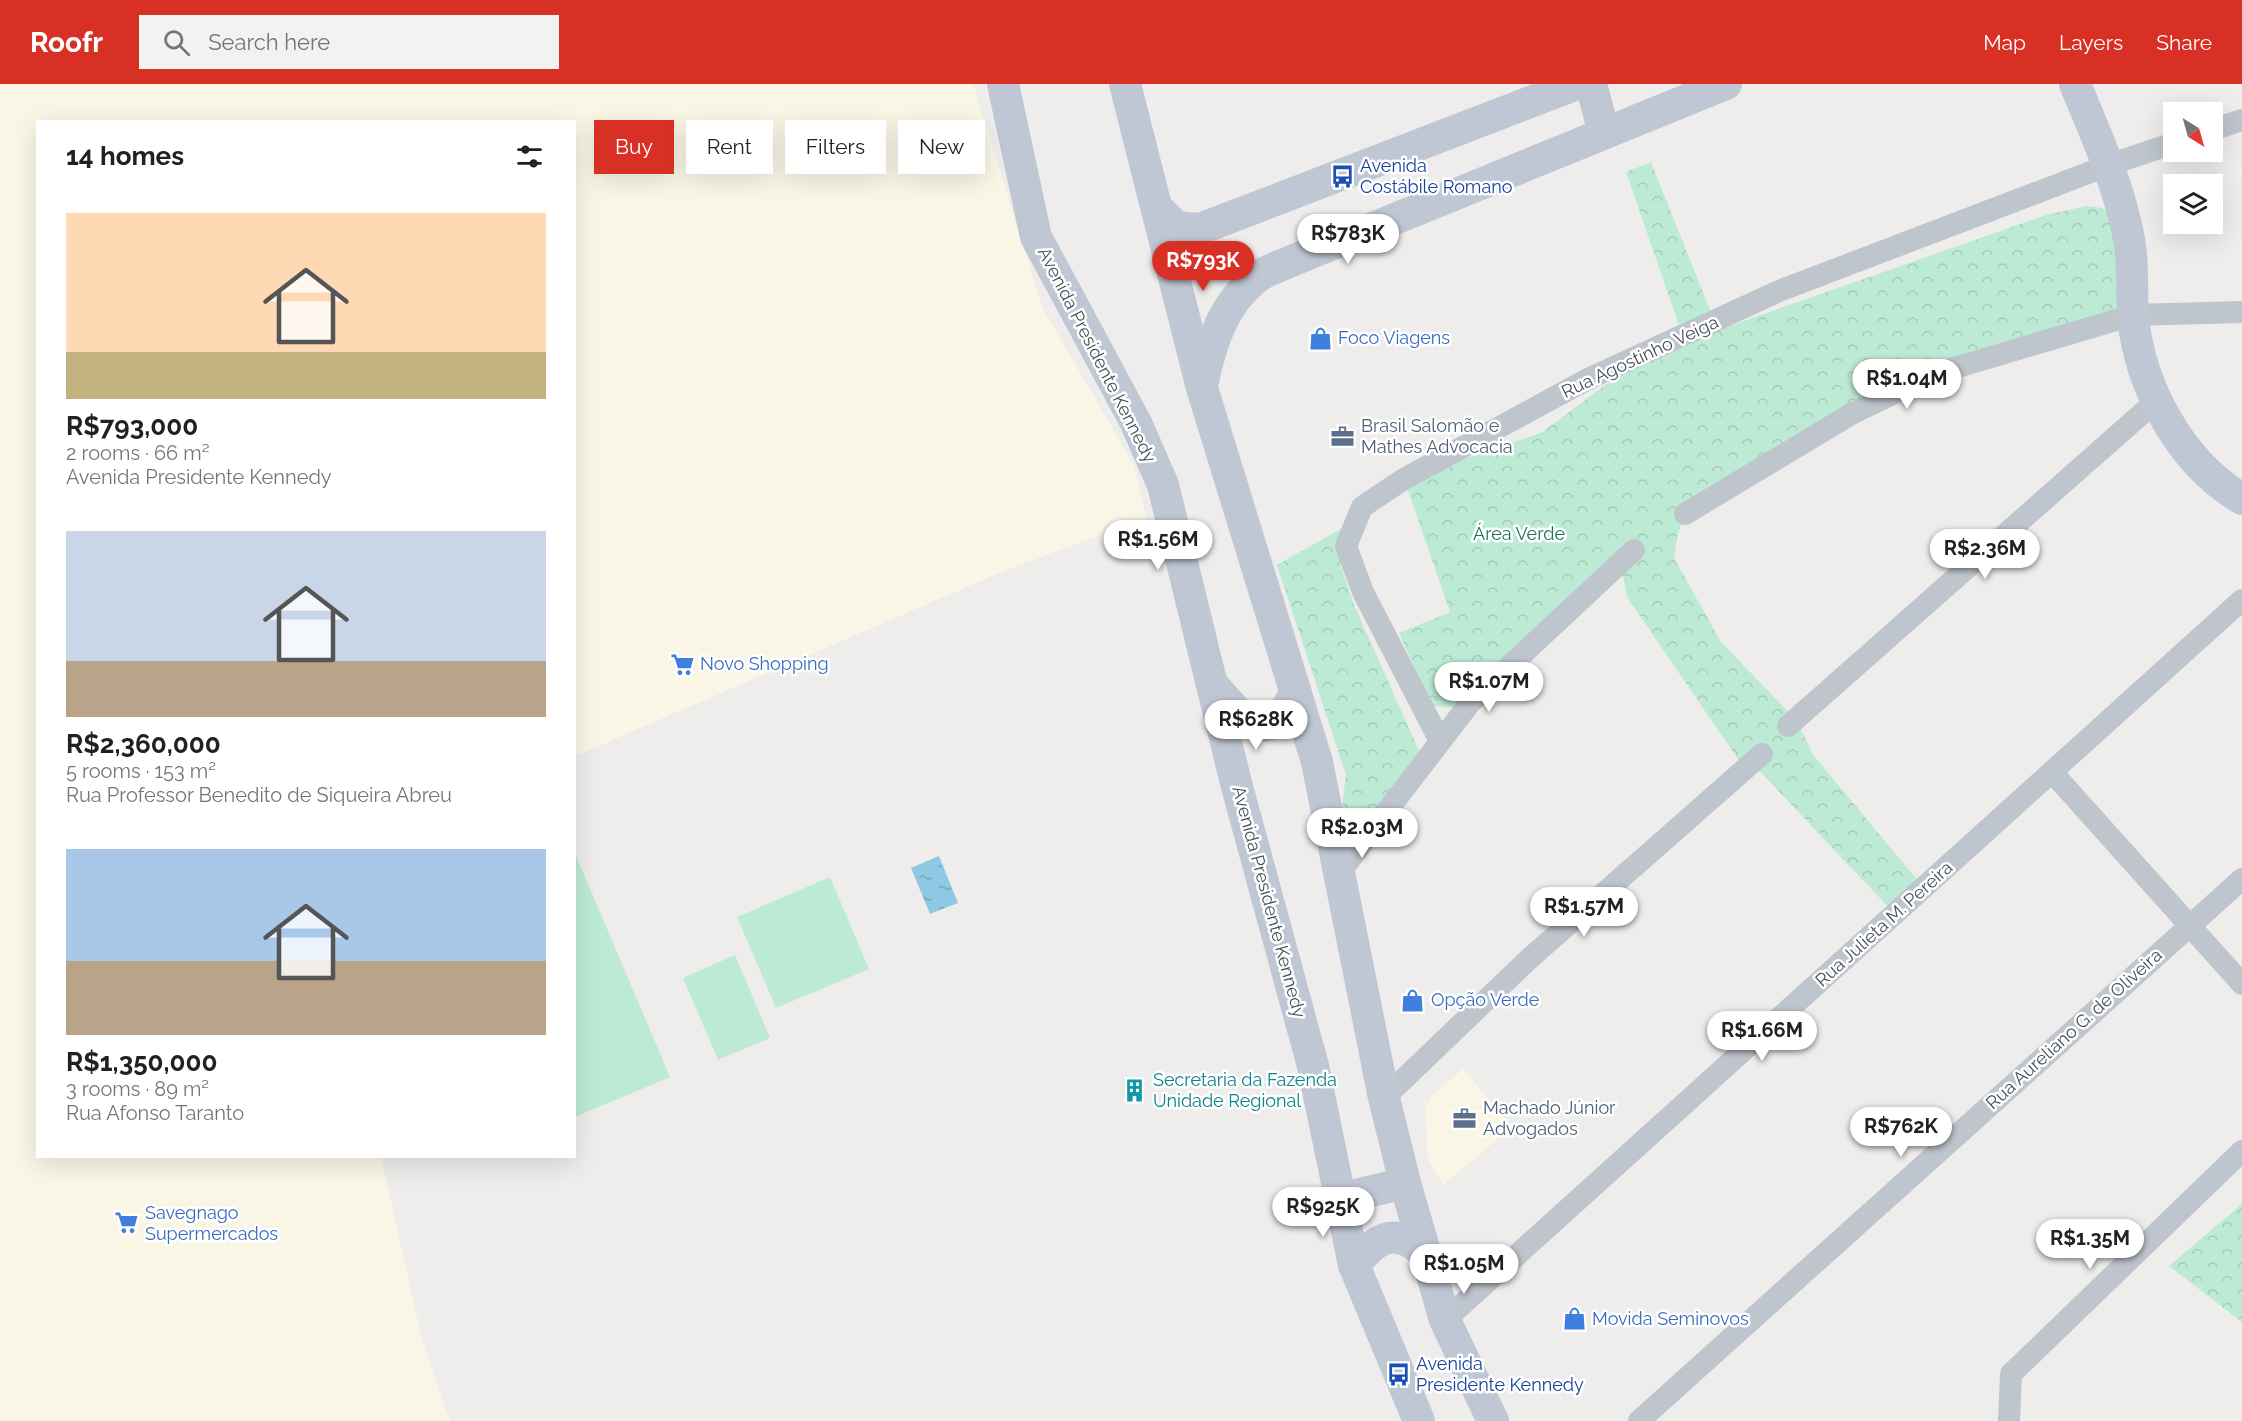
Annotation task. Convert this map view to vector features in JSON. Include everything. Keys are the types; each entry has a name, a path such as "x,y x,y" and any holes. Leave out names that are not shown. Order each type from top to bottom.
{"main road":[{"name":"Avenida Presidente Kennedy","path":"1003,84 1036,237 1136,423 1163,485 1210,682 1313,1066 1354,1265 1419,1421"},
{"path":"1125,84 1202,388 1317,762 1384,1098 1405,1183 1445,1320 1493,1421"},
{"path":"1157,208 1177,227 1200,229 1577,84"},
{"path":"1591,84 1604,134"},
{"path":"1202,388 1211,342 1235,302 1255,278 1288,262 1726,84"},
{"path":"2075,84 2109,165 2129,239 2134,274 2133,315 2144,375 2155,402 2197,462 2224,488 2242,499"},
{"path":"1210,682 1238,715 1259,727 1268,726 1288,708 1295,692"},
{"path":"1339,1199 1405,1183"},
{"path":"1354,1265 1368,1249 1391,1237 1405,1238 1426,1254"}],"street":[{"path":"2223,126 2242,120"},
{"name":"Rua Agostinho Veiga","path":"1440,741 1363,592 1346,546 1362,507 1404,479 1590,378 1779,291 2109,165 2163,147"},
{"path":"1685,514 1853,413 1934,374 2133,315 2242,312"},
{"path":"1788,726 2155,402"},
{"path":"1340,872 1470,703 1634,550"},
{"name":"Rua Julieta M. Pereira","path":"1445,1320 2242,600"},
{"path":"1384,1098 1529,959 1762,754"},
{"path":"2052,772 2242,984"},
{"name":"Rua Aureliano G. de Oliveira","path":"1639,1421 2242,879"},
{"path":"2009,1421 2012,1374 2242,1151"}],"shaded area":[{"name":"Novo Shopping","path":"0,84 973,84 984,120 898,120 898,174 985,174 985,123 1042,307 1135,467 1146,518 1004,571 576,756 576,120 36,120 36,1158 381,1158 422,1340 450,1421 0,1421"},
{"name":"Machado Júnior Advogados","path":"1463,1069 1512,1127 1443,1185 1428,1160 1425,1110 1432,1095"}],"green space":[{"path":"1651,162 1712,315 1681,331 1626,172"},
{"name":"Área Verde","path":"2086,206 2103,208 2115,217 2125,260 2116,310 1952,369 1685,514 1677,537 1674,558 1721,642 1796,720 1814,756 1924,888 1895,914 1752,763 1740,762 1627,597 1620,557 1463,708 1432,706 1399,633 1450,612 1404,479 1541,433 1644,356 2046,215"},
{"path":"1346,526 1340,542 1341,566 1354,605 1424,762 1369,836 1352,836 1341,815 1346,775 1277,565"},
{"path":"576,856 670,1077 576,1117"},
{"path":"830,877 869,969 776,1008 737,917"},
{"path":"735,955 770,1038 718,1060 683,978"},
{"path":"2242,1204 2242,1322 2169,1266"}],"water":[{"path":"939,856 958,903 930,914 911,868"}],"place":[{"name":"Avenida Costábile Romano","path":"1342,176"},
{"name":"Foco Viagens","path":"1320,338"},
{"name":"Brasil Salomão e Mathes Advocacia","path":"1343,436"},
{"name":"Novo Shopping","path":"682,664"},
{"name":"Opção Verde","path":"1413,1000"},
{"name":"Secretaria da Fazenda Unidade Regional","path":"1135,1090"},
{"name":"Machado Júnior Advogados","path":"1465,1118"},
{"name":"Savegnago Supermercados","path":"127,1223"},
{"name":"Movida Seminovos","path":"1574,1319"},
{"name":"Avenida Presidente Kennedy","path":"1398,1374"}]}
